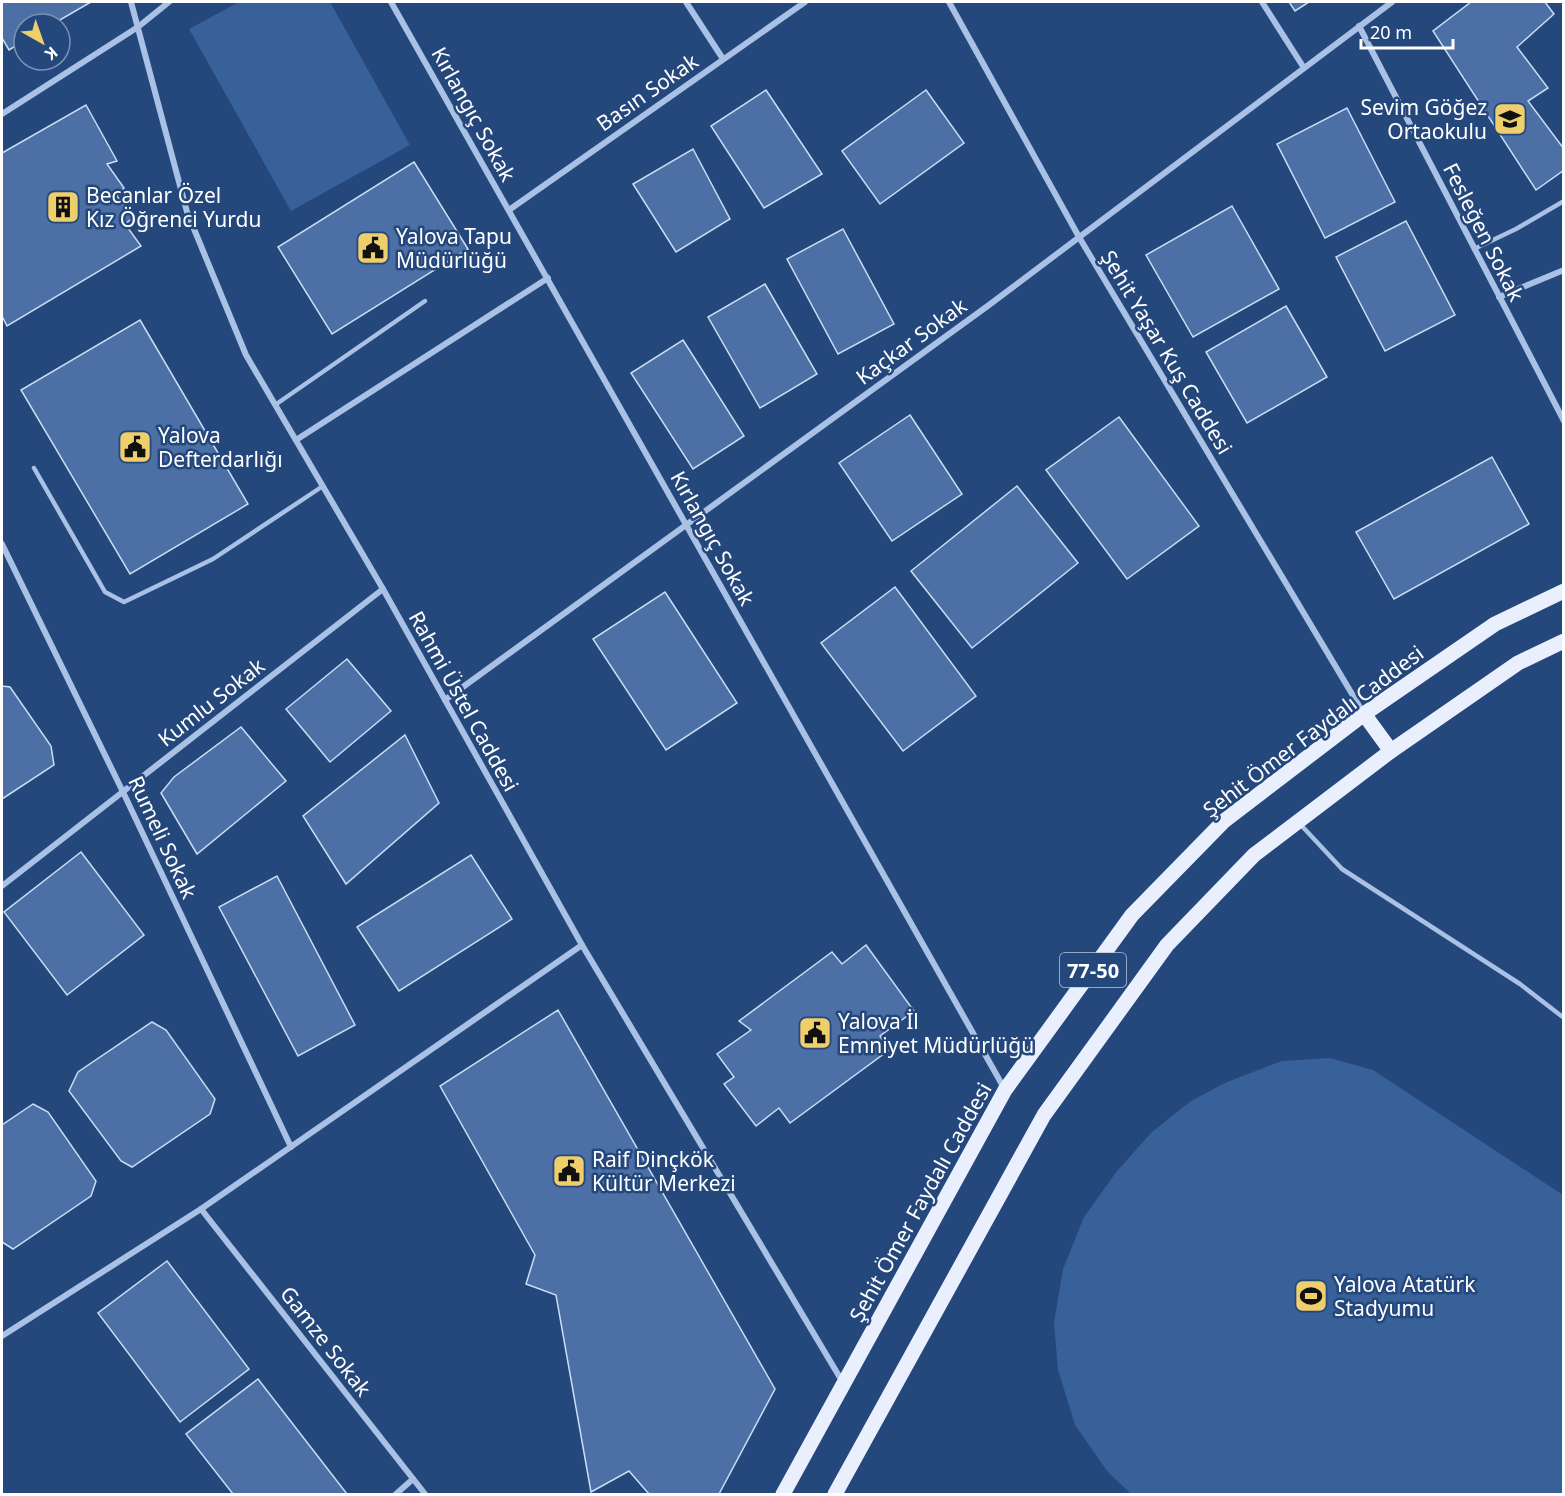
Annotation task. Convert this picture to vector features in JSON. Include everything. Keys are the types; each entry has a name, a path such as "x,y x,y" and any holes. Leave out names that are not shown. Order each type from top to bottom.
{"main road":[{"name":"Şehit Ömer Faydalı Caddesi","path":"783,1494 1005,1090 1132,915 1224,821 1364,714 1495,624 1563,591"},
{"name":"77-50","path":"836,1494 1044,1115 1167,945 1254,855 1391,751 1518,663 1563,641"},
{"path":"1364,714 1391,751"}],"street":[{"name":"Rahmi Üstel Caddesi","path":"131,2 187,212 246,355 383,589 582,945 844,1384"},
{"path":"2,114 138,27 169,2"},
{"name":"Kırlangıç Sokak","path":"392,2 1005,1090"},
{"path":"686,2 723,59"},
{"name":"Basın Sokak","path":"509,210 805,2"},
{"name":"Şehit Yaşar Kuş Caddesi","path":"949,2 1079,237 1364,714"},
{"path":"1262,2 1304,68"},
{"name":"Kaçkar Sokak","path":"445,700 1079,237 1392,2"},
{"name":"Fesleğen Sokak","path":"1359,26 1563,421"},
{"path":"1499,297 1563,270"},
{"path":"296,440 548,278"},
{"name":"Rumeli Sokak","path":"2,544 123,792 291,1147"},
{"name":"Kumlu Sokak","path":"2,886 383,589"},
{"path":"2,1336 201,1209 582,945"},
{"name":"Gamze Sokak","path":"201,1209 425,1494"},
{"path":"396,1494 413,1479"}],"lane":[{"path":"1474,249 1516,229 1563,201"},
{"path":"275,405 425,301"},
{"path":"34,468 105,592 124,602 213,559 322,486"},
{"path":"1299,822 1342,869 1520,984 1563,1018"}],"shaded area":[{"path":"239,2 330,2 410,145 291,211 189,29"},
{"name":"Yalova Atatürk Stadyumu","path":"1330,1058 1373,1070 1563,1195 1563,1494 1131,1494 1107,1471 1075,1425 1058,1370 1054,1322 1063,1269 1084,1217 1117,1171 1152,1132 1191,1101 1227,1082 1282,1061"}],"building":[{"path":"2,2 91,2 72,13 12,12 12,48 9,50 2,38"},
{"path":"1289,2 1309,2 1295,11"},
{"path":"1471,2 1545,2 1554,14 1517,47 1548,88 1528,101 1564,149 1564,170 1536,190 1433,31"},
{"path":"766,90 822,174 764,208 711,126"},
{"path":"926,90 964,143 880,204 842,151"},
{"name":"Becanlar Özel Kız Öğrenci Yurdu","path":"86,105 117,161 107,164 124,188 117,196 133,218 125,224 141,246 7,326 2,316 2,153"},
{"path":"1347,108 1395,202 1325,238 1277,144"},
{"path":"693,149 730,219 676,252 633,184"},
{"name":"Yalova Tapu Müdürlüğü","path":"414,162 468,249 332,334 278,247"},
{"path":"1232,206 1279,289 1193,337 1146,255"},
{"path":"1406,221 1455,315 1385,351 1336,257"},
{"path":"843,229 894,324 838,354 787,259"},
{"path":"765,284 817,374 760,408 708,317"},
{"path":"1286,306 1327,377 1247,423 1206,352"},
{"name":"Yalova Defterdarlığı","path":"140,320 248,504 130,574 21,390"},
{"path":"683,340 744,436 693,469 631,373"},
{"path":"910,415 962,494 892,541 839,463"},
{"path":"1119,417 1199,526 1127,579 1046,470"},
{"path":"1492,457 1529,524 1394,599 1356,532"},
{"path":"1017,486 1078,563 972,648 911,571"},
{"path":"895,587 976,696 903,751 821,643"},
{"path":"665,592 737,703 666,750 593,639"},
{"path":"347,659 391,711 330,762 286,709"},
{"path":"2,686 10,687 51,746 54,765 2,799"},
{"path":"241,727 286,781 197,854 161,793 174,777"},
{"path":"405,735 439,803 346,884 303,816"},
{"path":"81,852 144,935 67,995 4,912"},
{"path":"471,855 512,919 399,991 357,927"},
{"path":"277,876 355,1025 298,1056 219,907"},
{"name":"Yalova İl Emniyet Müdürlüğü","path":"866,945 914,1011 880,1036 889,1050 790,1123 779,1108 756,1126 724,1084 734,1077 717,1054 751,1030 739,1021 832,952 842,964"},
{"name":"Raif Dinçkök Kültür Merkezi","path":"558,1010 775,1389 719,1494 649,1494 629,1471 591,1492 556,1295 526,1284 535,1255 440,1086"},
{"path":"152,1022 166,1030 215,1099 210,1114 132,1167 121,1161 69,1091 78,1072"},
{"path":"33,1104 48,1112 96,1181 91,1196 13,1249 2,1242 2,1125"},
{"path":"167,1261 249,1369 180,1422 98,1313"},
{"path":"258,1379 347,1494 233,1494 186,1434"}],"place":[{"name":"Sevim Göğez Ortaokulu","path":"1510,119"},
{"name":"Becanlar Özel Kız Öğrenci Yurdu","path":"63,207"},
{"name":"Yalova Tapu Müdürlüğü","path":"373,248"},
{"name":"Yalova Defterdarlığı","path":"135,447"},
{"name":"Yalova İl Emniyet Müdürlüğü","path":"815,1033"},
{"name":"Raif Dinçkök Kültür Merkezi","path":"569,1171"},
{"name":"Yalova Atatürk Stadyumu","path":"1311,1296"}]}
